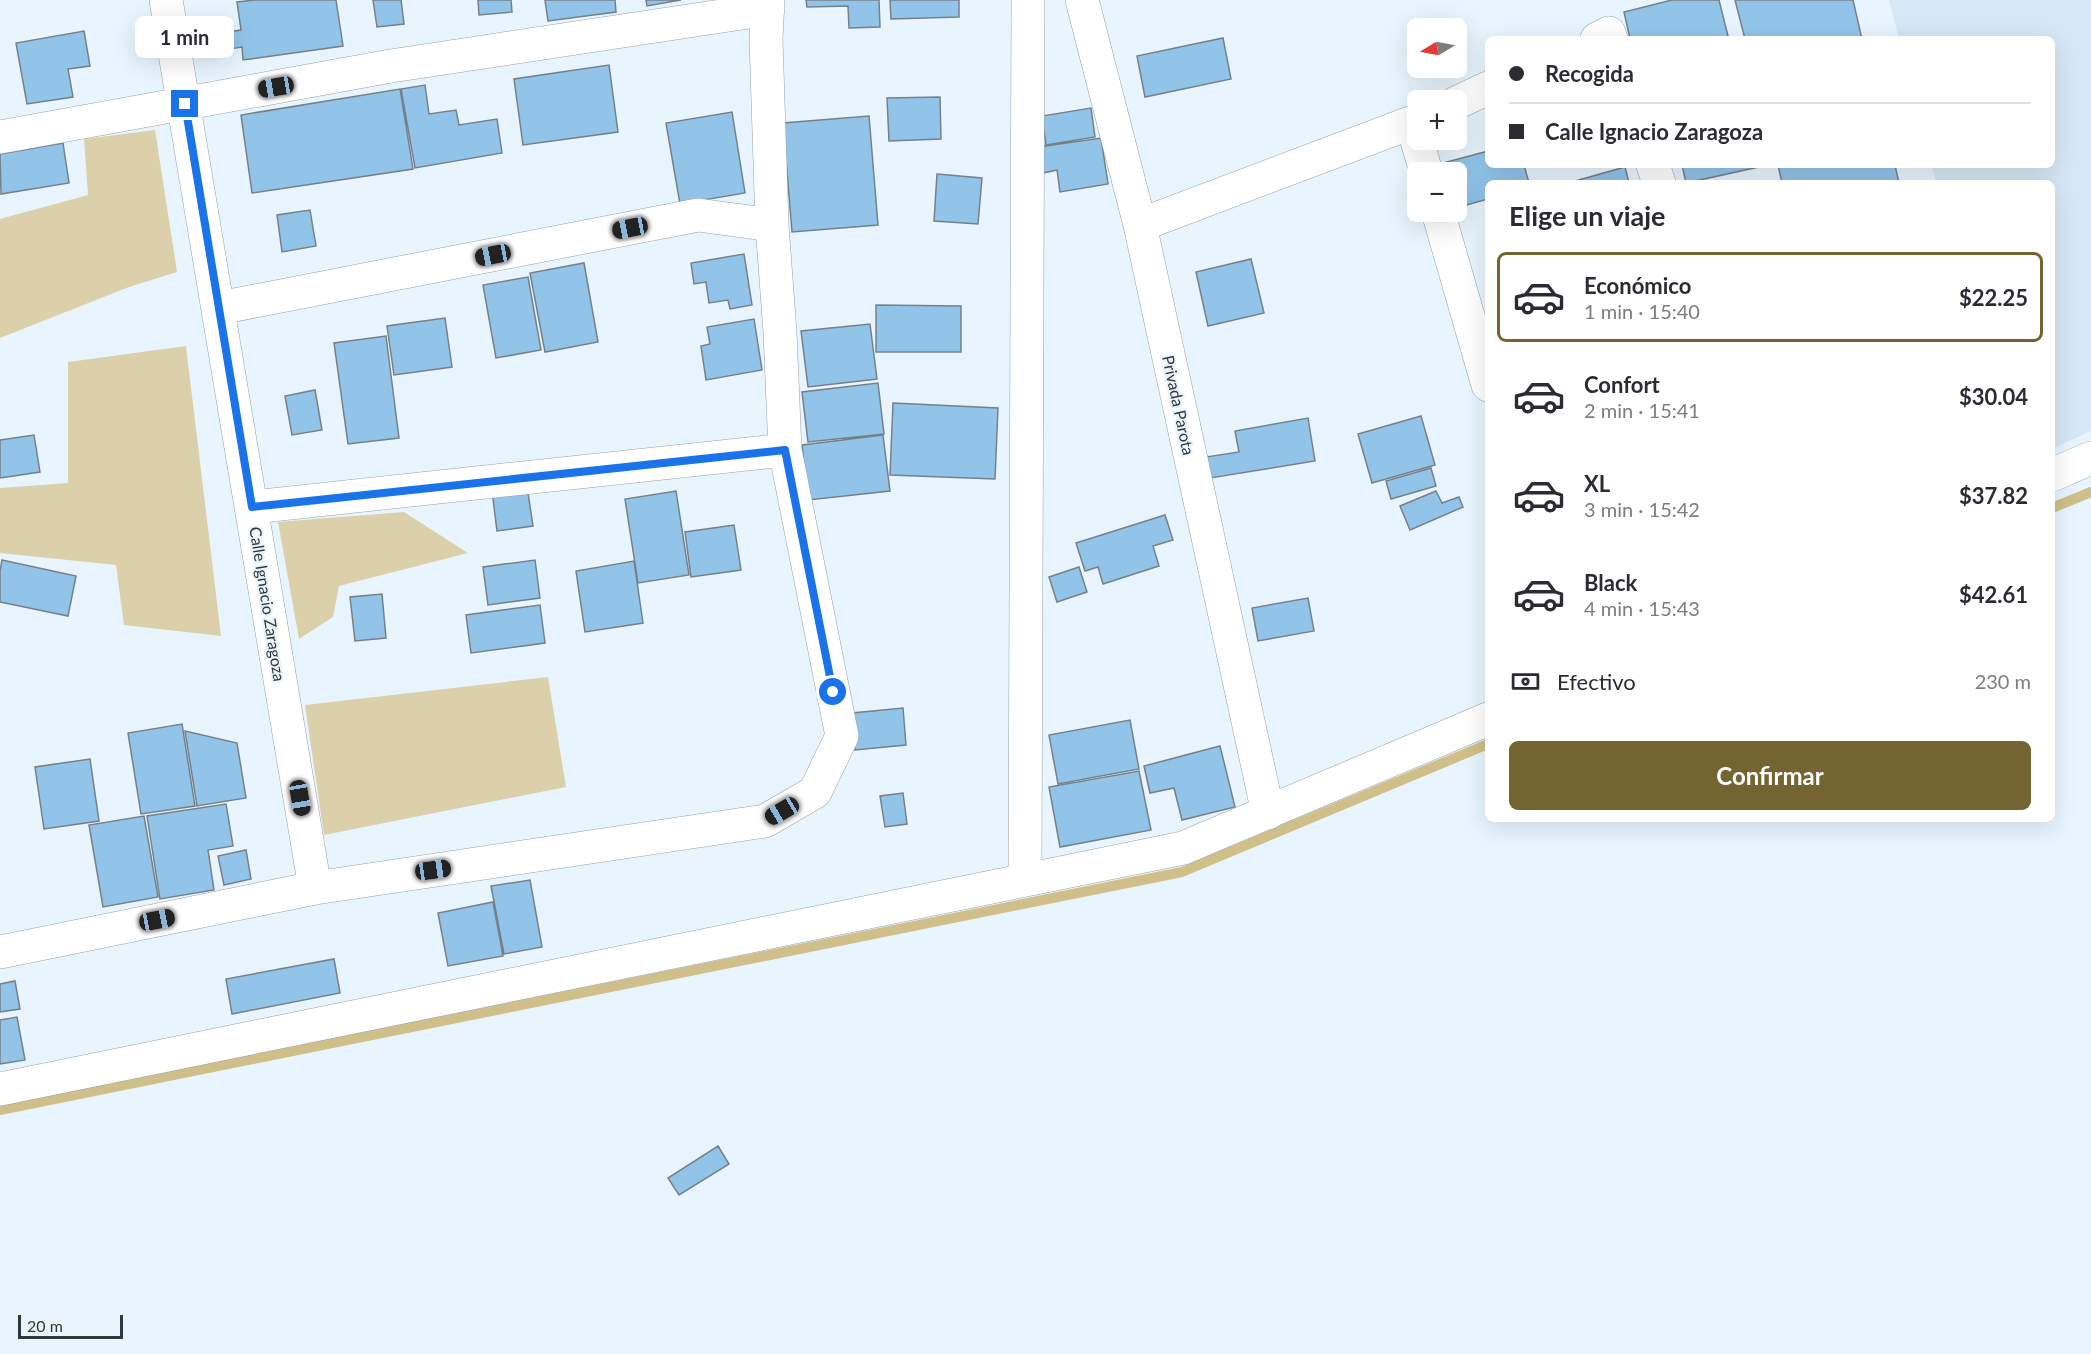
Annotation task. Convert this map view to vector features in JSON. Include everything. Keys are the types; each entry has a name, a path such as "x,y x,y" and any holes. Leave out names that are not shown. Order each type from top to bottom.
{"street":[{"name":"Calle Ignacio Zaragoza","path":"166,0 315,888"},
{"path":"1025,880 1028,0"},
{"name":"Privada Parota","path":"1082,0 1140,225 1268,813"},
{"path":"0,137 391,66 768,4 766,39 772,225 780,332 785,450 842,736 815,792 765,821 315,888 0,952"},
{"path":"1467,98 1485,89"},
{"path":"1140,225 1407,125"},
{"path":"219,308 698,215 772,225"},
{"path":"1441,222 1485,375"},
{"path":"252,507 785,450"},
{"path":"2055,474 2091,458"},
{"path":"0,1089 1182,848 1485,720"}],"shaded area":[{"path":"1889,0 2091,0 2091,431 2055,448 2055,180 1935,180 1933,168 2055,168 2055,36 1898,36"},
{"path":"155,130 177,272 129,287 0,338 0,219 88,195 84,139"},
{"path":"186,346 221,636 124,625 116,565 0,553 0,488 68,483 68,362"},
{"path":"404,512 468,553 339,586 333,617 299,639 278,522"},
{"path":"548,677 566,787 324,835 305,705"}],"building":[{"path":"336,0 343,46 243,60 242,47 230,49 228,32 241,30 237,2"},
{"path":"373,0 401,0 404,24 377,27"},
{"path":"478,0 511,0 512,12 479,15"},
{"path":"545,0 615,0 616,12 548,21"},
{"path":"646,0 681,0 647,6"},
{"path":"806,0 879,0 880,27 849,28 848,6 807,7"},
{"path":"890,0 959,0 959,17 891,19"},
{"path":"1672,0 1719,0 1728,36 1629,36 1624,12"},
{"path":"1735,0 1853,0 1861,36 1744,36"},
{"path":"84,31 90,66 68,69 73,97 27,104 16,43"},
{"path":"1223,38 1231,79 1145,97 1137,56"},
{"path":"609,65 618,132 523,145 514,79"},
{"path":"425,85 429,114 456,110 459,125 497,119 502,153 415,168 401,89"},
{"path":"400,89 413,169 252,193 241,115"},
{"path":"940,97 941,139 889,141 887,98"},
{"path":"1091,108 1095,137 1046,145 1042,116"},
{"path":"732,112 745,193 680,204 666,123"},
{"path":"869,116 878,225 792,232 783,123"},
{"path":"1101,138 1108,184 1060,192 1057,170 1043,173 1039,147"},
{"path":"63,143 69,183 1,194 0,154"},
{"path":"1485,152 1485,168 1525,168 1528,180 1485,180 1485,200 1467,205 1467,162 1447,162"},
{"path":"1625,168 1628,180 1579,180"},
{"path":"1683,168 1754,168 1700,180 1685,180"},
{"path":"1779,168 1896,168 1898,180 1781,180"},
{"path":"937,174 982,178 978,224 934,221"},
{"path":"310,210 316,246 282,252 277,215"},
{"path":"744,254 752,305 730,309 728,300 709,303 706,282 694,284 691,263"},
{"path":"1251,259 1264,313 1208,326 1196,272"},
{"path":"584,263 598,342 545,352 530,273"},
{"path":"528,277 541,350 496,358 483,285"},
{"path":"876,305 961,306 961,352 876,352"},
{"path":"445,318 452,367 394,375 387,326"},
{"path":"754,319 762,370 706,380 701,346 710,344 707,327"},
{"path":"870,324 877,379 808,387 801,331"},
{"path":"386,336 399,438 348,444 334,343"},
{"path":"878,383 884,434 808,442 802,392"},
{"path":"315,390 322,430 292,435 285,396"},
{"path":"893,403 998,408 995,479 890,475"},
{"path":"1421,416 1435,465 1372,483 1358,434"},
{"path":"1308,418 1315,461 1210,478 1206,457 1239,452 1235,431"},
{"path":"34,435 40,472 0,478 0,440"},
{"path":"883,435 890,491 808,500 802,445"},
{"path":"1431,468 1436,486 1391,499 1386,481"},
{"path":"527,486 533,526 497,531 492,491"},
{"path":"676,491 689,575 638,583 625,499"},
{"path":"1436,491 1442,503 1459,497 1463,507 1410,530 1400,506"},
{"path":"1165,515 1173,540 1153,546 1159,566 1103,584 1098,567 1085,571 1076,543"},
{"path":"734,525 741,570 691,577 685,532"},
{"path":"2,560 76,576 68,616 0,602"},
{"path":"535,560 540,598 488,605 483,567"},
{"path":"634,561 643,623 585,632 576,571"},
{"path":"1079,567 1087,592 1057,602 1049,577"},
{"path":"382,594 386,638 355,641 350,597"},
{"path":"1308,598 1314,631 1258,641 1252,608"},
{"path":"540,605 545,643 471,653 466,615"},
{"path":"903,708 906,745 855,750 852,713"},
{"path":"1130,720 1139,769 1058,784 1049,735"},
{"path":"182,724 195,806 141,814 128,733"},
{"path":"185,731 237,743 246,798 197,806"},
{"path":"1220,746 1235,807 1182,820 1174,788 1150,793 1144,766"},
{"path":"90,759 99,821 44,829 35,767"},
{"path":"1139,771 1151,830 1060,847 1049,787"},
{"path":"903,793 907,824 885,827 880,796"},
{"path":"226,804 233,846 208,850 214,890 160,899 147,816"},
{"path":"144,816 158,897 103,907 89,825"},
{"path":"246,850 251,879 224,885 218,856"},
{"path":"530,880 542,947 504,954 491,886"},
{"path":"493,902 503,956 448,966 438,913"},
{"path":"334,959 340,993 232,1014 226,979"},
{"path":"15,981 20,1009 0,1012 0,984"},
{"path":"17,1017 25,1060 0,1064 0,1020"},
{"path":"718,1146 729,1164 679,1195 668,1178"}],"waterway":[{"path":"2055,507 2091,492"},
{"path":"0,1110 1182,872 1485,745"}],"route":[{"path":"185,104 252,507 785,450 833,692"}]}
